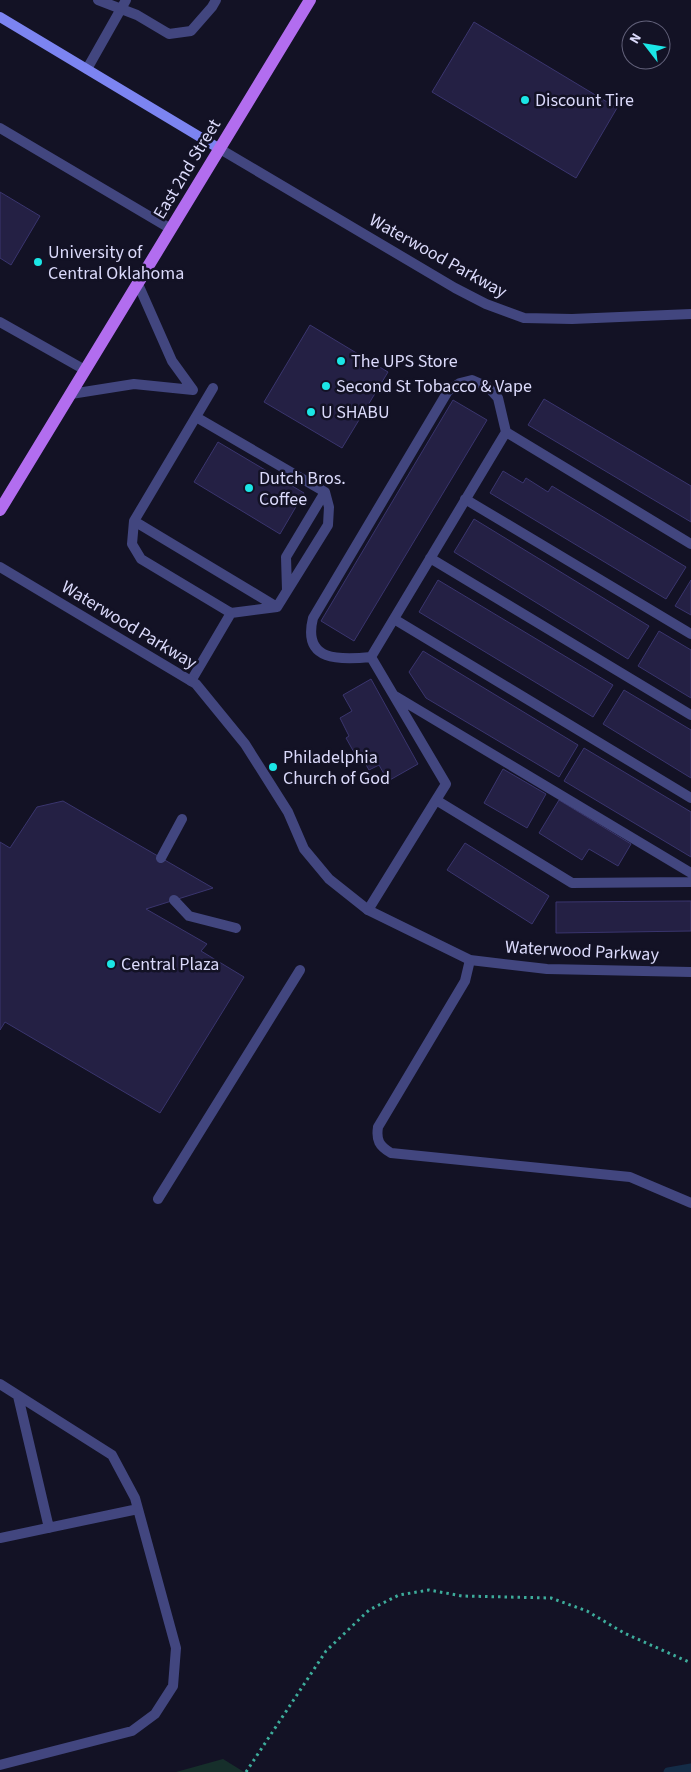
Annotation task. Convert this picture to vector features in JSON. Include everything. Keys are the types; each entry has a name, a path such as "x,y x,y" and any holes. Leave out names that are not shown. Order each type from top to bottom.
{"main road":[{"name":"East 2nd Street","path":"0,510 310,0"}],"street":[{"path":"98,0 123,5 169,34 191,31 216,0"},
{"path":"87,69 123,5"},
{"path":"0,17 220,149"},
{"path":"0,128 171,229"},
{"name":"Waterwood Parkway","path":"220,149 454,288 486,304 524,318 572,319 691,314"},
{"path":"138,284 172,361 193,390 207,399"},
{"path":"0,322 85,370"},
{"path":"472,380 488,387 498,398 506,432 371,657 351,659 330,657 315,650 311,641 310,631 313,618 448,391 460,383 472,380"},
{"path":"71,394 134,384 193,390"},
{"path":"213,388 134,522 132,544 140,559 231,613 277,607"},
{"path":"196,417 325,492 329,507 328,525 277,607"},
{"path":"506,432 691,544"},
{"path":"287,591 286,557 325,492"},
{"path":"465,499 691,634"},
{"path":"134,522 277,607"},
{"path":"430,558 691,715"},
{"name":"Waterwood Parkway","path":"0,568 196,684 245,744 288,812 304,849 329,878 368,910 470,960 547,969 691,972"},
{"path":"191,681 231,613"},
{"path":"394,619 691,798"},
{"path":"368,910 446,784 371,657"},
{"path":"394,695 691,873"},
{"path":"436,800 572,883 691,882"},
{"path":"161,858 182,819"},
{"path":"174,900 188,916 236,928"},
{"path":"470,960 464,981 378,1127 377,1138 382,1148 391,1153 630,1177 691,1203"},
{"path":"158,1200 300,970"},
{"path":"0,1384 112,1455 135,1498 176,1648 173,1686 155,1714 132,1731 0,1765"},
{"path":"18,1396 49,1528"},
{"path":"0,1538 138,1509"}],"path":[{"path":"246,1772 326,1651 369,1610 399,1595 429,1590 462,1596 551,1598 586,1611 624,1633 691,1663"}],"green space":[{"path":"223,1759 244,1772 176,1772"}],"building":[{"name":"Discount Tire","path":"474,22 617,108 576,178 432,92"},
{"path":"0,192 40,216 11,265 0,258"},
{"path":"310,325 388,372 342,448 264,402"},
{"path":"544,399 691,486 691,522 528,425"},
{"path":"453,400 487,420 354,641 321,621"},
{"name":"Dutch Bros. Coffee","path":"218,442 304,493 280,534 194,482"},
{"path":"503,471 523,483 526,478 548,492 552,486 686,567 666,599 490,493"},
{"path":"474,519 649,626 628,659 454,552"},
{"path":"438,580 613,685 593,717 419,612"},
{"path":"691,580 691,615 675,606"},
{"path":"659,631 691,650 691,698 638,666"},
{"path":"423,651 578,745 559,777 426,698 409,672"},
{"path":"371,679 418,764 388,781 379,765 369,770 359,752 355,754 346,738 349,736 340,718 352,711 343,695"},
{"path":"624,690 691,730 691,778 603,724"},
{"path":"584,748 691,812 691,857 564,781"},
{"path":"503,769 546,794 527,828 484,803"},
{"path":"559,800 631,844 618,866 589,849 582,860 539,833"},
{"name":"Central Plaza","path":"63,801 213,888 146,909 207,944 201,951 244,977 160,1113 5,1022 0,1030 0,842 10,848 37,807"},
{"path":"465,843 549,896 532,924 447,870"},
{"path":"691,901 691,931 556,933 556,902"}],"waterway":[{"path":"668,1772 691,1768"}],"place":[{"name":"Discount Tire","path":"525,100"},
{"name":"University of Central Oklahoma","path":"38,262"},
{"name":"The UPS Store","path":"341,361"},
{"name":"Second St Tobacco & Vape","path":"326,386"},
{"name":"U SHABU","path":"311,412"},
{"name":"Dutch Bros. Coffee","path":"249,488"},
{"name":"Philadelphia Church of God","path":"273,767"},
{"name":"Central Plaza","path":"111,964"}]}
